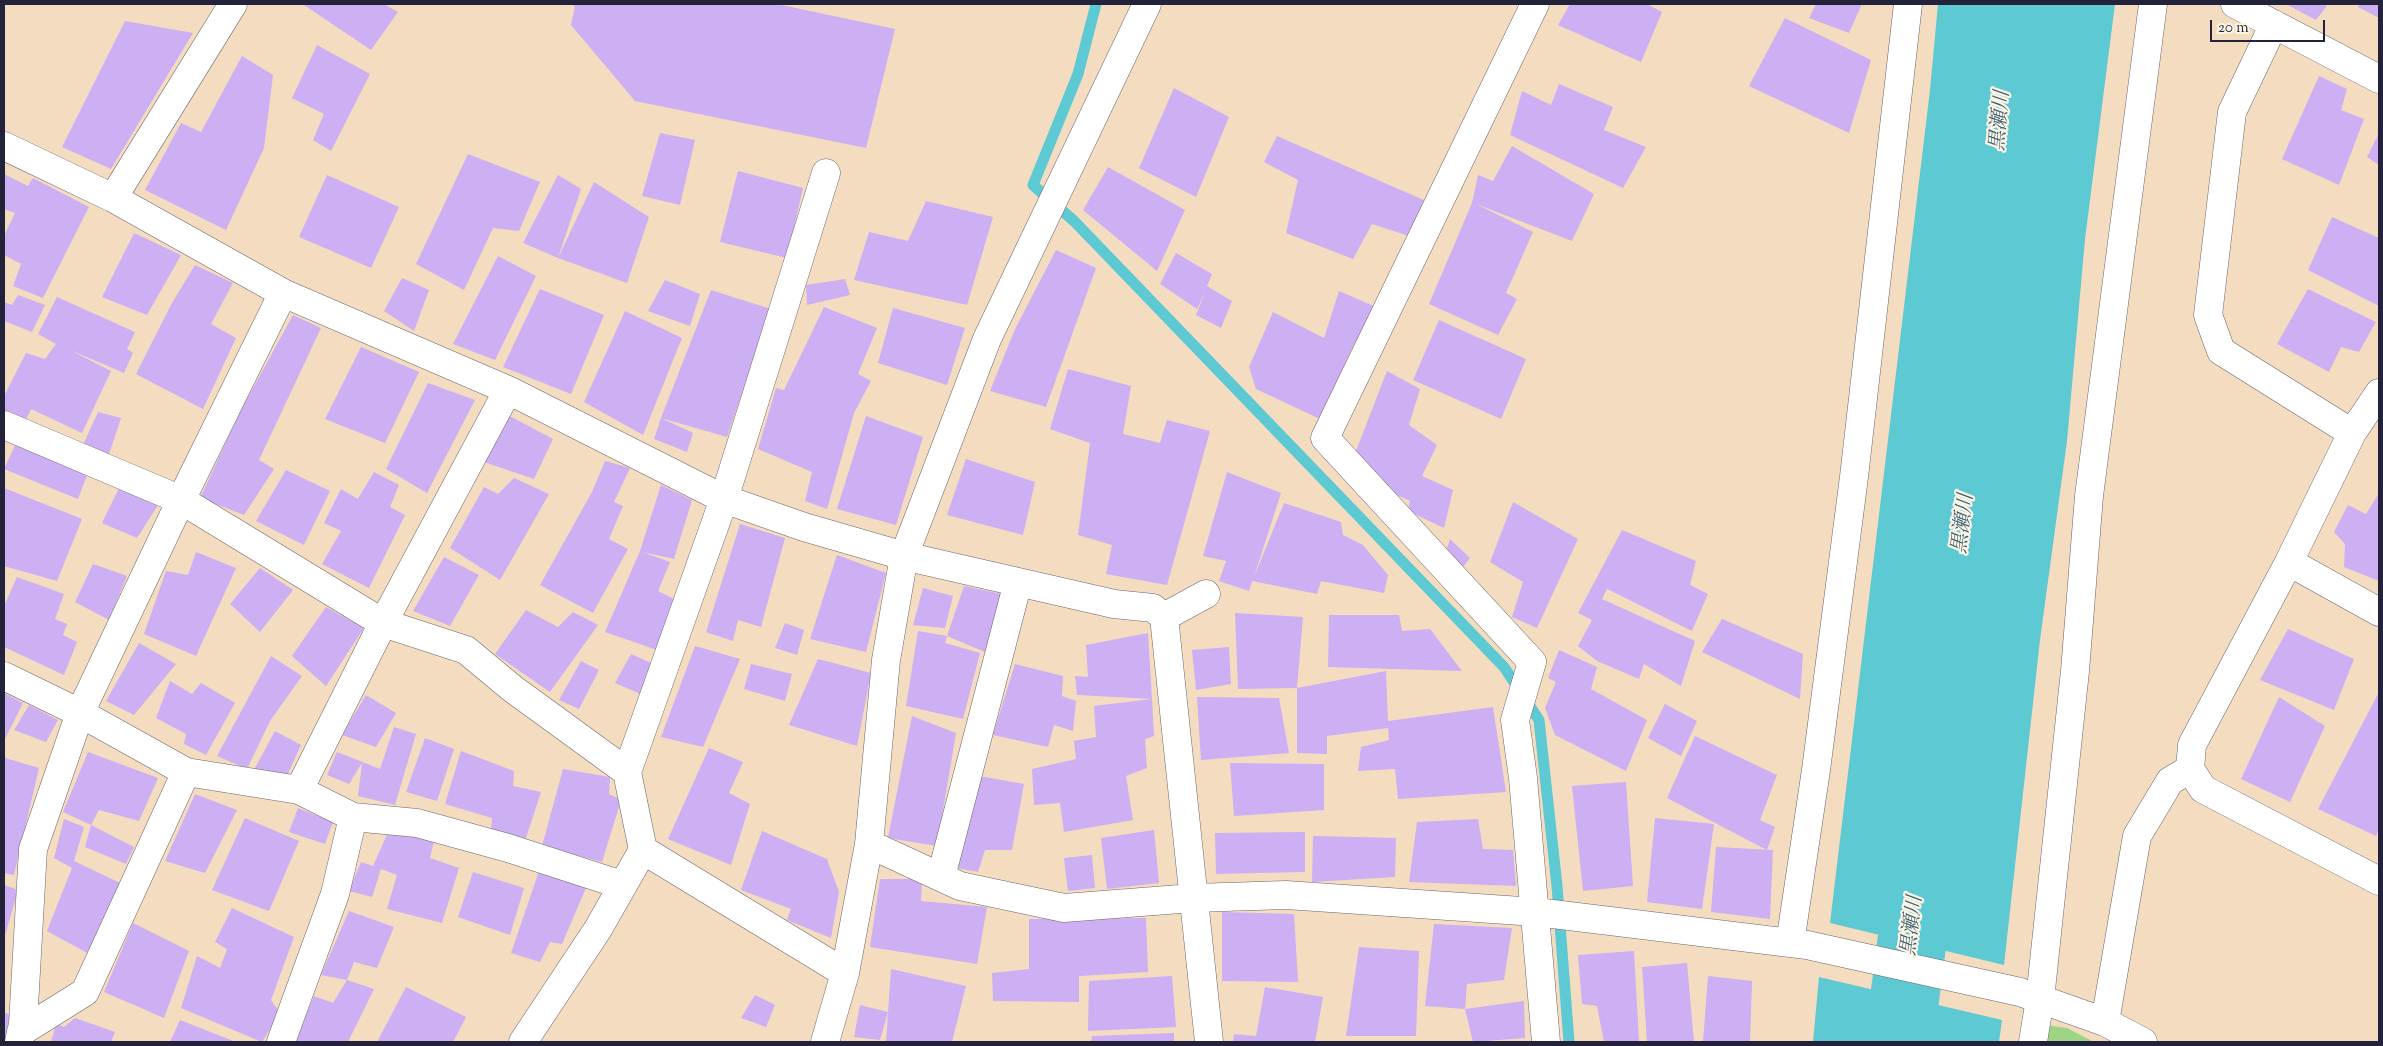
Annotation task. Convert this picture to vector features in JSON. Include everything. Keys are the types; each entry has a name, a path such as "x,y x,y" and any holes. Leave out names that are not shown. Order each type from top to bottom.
{"street":[{"path":"113,198 233,4"},
{"path":"830,1041 845,973 869,844 886,660 904,556 987,339 1147,4"},
{"path":"1535,4 1325,438 1532,662 1515,720 1523,778 1536,912 1546,1042"},
{"path":"1799,944 1816,770 1854,477 1908,4"},
{"path":"2033,1042 2030,996 2076,671 2089,496 2153,4"},
{"path":"2235,4 2379,79"},
{"path":"2274,24 2232,112 2208,316 2220,351 2352,433"},
{"path":"4,146 113,198 283,293 508,390 724,499 804,527 904,556 1114,604 1153,608 1164,617 1209,1042"},
{"path":"523,1042 598,929 643,850 626,772 724,499 826,173"},
{"path":"20,1037 33,848 80,713 181,500 283,293"},
{"path":"299,790 382,623 508,390"},
{"path":"2379,393 2352,433 2289,562 2192,746 2190,769 2203,789 2379,881"},
{"path":"4,426 181,500 382,623 466,650 513,689 626,772"},
{"path":"2289,562 2379,612"},
{"path":"941,877 1018,582"},
{"path":"1164,617 1206,594"},
{"path":"4,676 80,713 186,772 299,790 352,818 417,823 508,848 622,885"},
{"path":"2105,1022 2138,836 2170,781 2190,769"},
{"path":"20,1037 85,992 186,772"},
{"path":"281,1042 335,894 352,818"},
{"path":"869,844 960,886 1064,908 1193,898 1286,895 1536,912 1799,944 2030,996 2105,1022 2143,1042"},
{"path":"643,850 845,973"}],"green space":[{"path":"2046,1025 2067,1028 2094,1042 2038,1042"}],"water":[{"path":"1938,4 2115,4 2085,239 2067,441 2040,640 2004,965 1830,923 1930,90"},
{"path":"1819,977 2002,1020 1999,1042 1813,1042"}],"building":[{"path":"305,4 384,4 398,12 371,50"},
{"path":"568,4 777,4 895,29 866,148 635,101 571,25 575,6"},
{"path":"1570,4 1647,4 1662,12 1641,62 1558,25"},
{"path":"1816,4 1862,4 1849,33 1809,18"},
{"path":"2286,4 2322,4 2327,6 2316,20"},
{"path":"2360,4 2379,4 2379,18 2358,7"},
{"path":"1785,18 1871,60 1849,133 1749,86"},
{"path":"125,21 193,33 111,169 62,147"},
{"path":"317,45 370,74 331,151 313,140 324,114 292,98"},
{"path":"242,56 273,75 264,148 226,230 145,190 181,123 201,132"},
{"path":"2319,76 2347,89 2341,110 2364,119 2339,185 2282,159"},
{"path":"1559,84 1613,107 1604,130 1646,147 1623,188 1510,135 1522,91 1551,105"},
{"path":"1174,88 1229,117 1196,197 1139,168"},
{"path":"660,133 695,140 680,205 642,196"},
{"path":"2379,133 2379,165 2367,157"},
{"path":"1277,136 1426,201 1415,238 1372,224 1353,259 1286,233 1298,180 1264,162"},
{"path":"1512,146 1594,194 1572,241 1476,204 1533,232 1506,293 1517,299 1498,335 1429,304 1472,203 1478,175 1493,181"},
{"path":"468,154 540,182 519,231 493,228 464,290 416,264"},
{"path":"1108,167 1185,210 1157,271 1083,210"},
{"path":"738,171 803,188 787,258 720,242"},
{"path":"4,174 28,186 33,178 89,207 43,298 13,286 21,264 4,255 4,236 15,213 4,209"},
{"path":"327,175 399,207 371,268 299,237"},
{"path":"558,175 581,189 558,258 523,243"},
{"path":"594,182 649,217 627,283 558,258"},
{"path":"926,201 993,217 967,305 854,280 869,232 908,241"},
{"path":"2332,217 2379,238 2379,306 2308,270"},
{"path":"134,233 181,255 147,315 102,297"},
{"path":"1056,250 1096,268 1046,407 990,391 1015,329"},
{"path":"1176,253 1212,274 1207,286 1232,301 1221,328 1196,315 1205,292 1197,309 1160,284"},
{"path":"498,256 536,276 495,360 453,344"},
{"path":"195,265 233,283 211,324 236,338 203,409 136,374 172,303"},
{"path":"402,278 429,290 414,331 384,311"},
{"path":"845,279 850,295 807,305 806,285"},
{"path":"665,280 700,294 690,326 648,311"},
{"path":"540,289 604,315 571,394 503,367"},
{"path":"2308,289 2376,322 2359,352 2341,347 2329,372 2277,344"},
{"path":"711,290 771,309 727,437 661,418"},
{"path":"1339,291 1376,307 1351,350 1320,419 1256,389 1249,367 1273,312 1324,338"},
{"path":"18,295 45,305 32,332 4,321 4,302 12,305"},
{"path":"57,297 135,332 127,349 133,353 124,373 70,350 111,371 82,433 31,409 25,422 4,413 4,396 26,353 45,359 56,344 38,334"},
{"path":"824,307 877,328 858,374 871,381 854,413 827,509 805,501 812,472 758,449 776,388 784,390"},
{"path":"893,308 965,328 947,385 878,363"},
{"path":"625,311 682,338 643,435 584,402"},
{"path":"293,315 321,328 259,460 274,469 244,515 200,498 241,410"},
{"path":"1439,320 1526,359 1501,419 1413,380"},
{"path":"361,347 419,372 385,443 325,419"},
{"path":"1068,369 1131,386 1123,434 1160,443 1167,420 1210,431 1167,585 1106,574 1112,545 1078,535 1090,443 1050,429"},
{"path":"1387,371 1420,389 1409,425 1437,445 1422,476 1453,490 1444,528 1408,511 1410,501 1391,492 1354,456"},
{"path":"428,383 475,400 427,493 386,469"},
{"path":"98,412 121,418 109,454 83,445"},
{"path":"506,414 553,439 534,479 484,462"},
{"path":"866,416 923,437 896,525 837,509"},
{"path":"661,418 693,433 687,452 654,439"},
{"path":"17,441 89,470 78,499 4,469"},
{"path":"966,459 1035,482 1023,535 947,515"},
{"path":"605,461 630,468 614,502 623,506 609,539 628,549 593,613 540,585 592,492"},
{"path":"286,470 330,491 304,545 256,521"},
{"path":"374,472 399,485 390,507 405,515 369,588 322,564 341,531 324,523 341,489 358,499"},
{"path":"1227,472 1281,493 1254,577 1284,503 1341,522 1343,535 1363,545 1388,575 1384,593 1321,581 1317,594 1252,581 1249,591 1219,581 1226,561 1203,556"},
{"path":"514,478 549,494 500,580 450,548 484,487 498,494"},
{"path":"121,484 160,502 137,538 102,523"},
{"path":"661,485 692,500 674,559 642,552 670,562 658,591 678,601 660,651 605,632 640,551"},
{"path":"4,488 82,519 57,581 4,566"},
{"path":"2379,493 2379,581 2344,567 2345,544 2334,532 2348,505 2366,514"},
{"path":"1513,502 1578,539 1537,628 1512,617 1523,582 1490,562"},
{"path":"740,524 785,538 761,627 738,620 733,641 706,632"},
{"path":"1622,530 1696,561 1690,585 1708,594 1692,631 1607,589 1602,599 1695,641 1681,686 1644,664 1639,679 1597,661 1578,646 1592,620 1578,613"},
{"path":"1450,539 1470,558 1462,568 1445,554"},
{"path":"196,552 236,568 196,656 144,634 166,571 188,575"},
{"path":"837,555 886,573 866,652 810,639"},
{"path":"444,557 479,575 450,626 413,611"},
{"path":"93,564 127,576 109,620 75,602"},
{"path":"260,568 293,590 260,632 230,604"},
{"path":"17,577 64,594 55,619 67,624 63,635 77,642 64,675 4,647 4,606"},
{"path":"964,586 1002,594 985,652 947,636"},
{"path":"923,588 953,596 945,628 913,625"},
{"path":"326,607 364,628 326,686 292,656"},
{"path":"526,610 558,627 573,612 598,625 550,692 495,654"},
{"path":"1235,613 1303,617 1297,688 1238,689"},
{"path":"1329,615 1399,615 1402,631 1430,629 1462,671 1328,667"},
{"path":"1722,619 1803,654 1800,699 1702,652"},
{"path":"785,623 804,630 797,655 775,648"},
{"path":"2288,629 2354,659 2334,710 2260,680"},
{"path":"918,631 947,636 945,643 980,653 963,719 906,706"},
{"path":"1148,633 1152,699 1077,695 1075,676 1088,677 1086,645"},
{"path":"139,643 176,664 134,715 106,701"},
{"path":"695,646 740,659 703,747 661,737"},
{"path":"1229,647 1231,684 1196,690 1192,650"},
{"path":"1559,650 1597,667 1591,689 1647,720 1626,771 1555,735 1545,708 1556,682 1548,678"},
{"path":"631,654 656,665 643,695 615,683"},
{"path":"271,656 302,676 270,721 247,769 217,756"},
{"path":"818,659 871,673 857,746 789,725"},
{"path":"581,661 599,670 579,709 559,700"},
{"path":"751,664 792,674 785,701 744,689"},
{"path":"1015,664 1063,676 1062,696 1076,701 1073,731 1054,725 1048,747 993,735"},
{"path":"1386,671 1388,721 1493,707 1506,792 1398,799 1395,769 1358,771 1361,747 1389,740 1388,728 1327,736 1327,754 1297,753 1297,688"},
{"path":"170,681 192,694 201,683 235,703 206,755 184,744 186,734 156,718"},
{"path":"2379,692 2379,828 2376,836 2318,809"},
{"path":"4,693 23,703 5,739 4,738"},
{"path":"366,695 396,713 376,747 342,735"},
{"path":"1197,697 1279,698 1289,753 1201,760"},
{"path":"2279,697 2325,726 2290,802 2241,779"},
{"path":"1152,699 1154,736 1145,739 1147,768 1126,776 1133,820 1064,832 1060,803 1034,805 1032,769 1076,759 1074,741 1096,737 1094,706"},
{"path":"1665,704 1697,721 1681,756 1648,738"},
{"path":"29,705 58,720 46,742 14,730"},
{"path":"912,716 956,733 937,846 888,838"},
{"path":"394,727 416,734 395,805 358,796 362,763 349,784 327,775 337,752 380,769"},
{"path":"275,731 301,745 286,778 254,770"},
{"path":"1695,736 1777,775 1760,820 1775,827 1767,850 1667,798"},
{"path":"425,738 454,749 437,801 406,792"},
{"path":"709,748 743,762 729,793 750,804 731,865 668,839"},
{"path":"461,751 514,771 513,786 541,792 525,841 491,831 492,818 445,804"},
{"path":"88,752 158,778 139,821 99,810 91,825 63,812"},
{"path":"5,758 39,768 14,875 4,873"},
{"path":"1230,763 1324,764 1324,810 1234,816"},
{"path":"563,769 610,777 609,794 621,800 602,862 542,846"},
{"path":"979,776 1024,784 1012,850 985,850 978,872 957,868"},
{"path":"1626,782 1633,886 1583,891 1572,786"},
{"path":"195,794 237,810 205,873 165,861"},
{"path":"298,808 333,822 325,844 289,832"},
{"path":"245,818 299,841 269,911 212,890"},
{"path":"1655,818 1714,824 1702,909 1647,902"},
{"path":"64,819 84,827 74,861 120,883 89,954 47,931 72,868 54,858"},
{"path":"1478,819 1483,849 1513,850 1516,886 1409,882 1417,822"},
{"path":"91,825 134,847 126,864 85,847"},
{"path":"389,830 434,841 430,858 459,868 442,923 387,909 397,875 381,869 372,897 349,891 361,862 373,866"},
{"path":"1154,830 1159,883 1107,889 1101,838"},
{"path":"762,831 827,859 839,892 831,938 787,920 791,909 741,890"},
{"path":"1305,832 1305,872 1216,874 1215,833"},
{"path":"1313,836 1396,838 1395,877 1312,882"},
{"path":"1716,847 1773,850 1770,919 1711,912"},
{"path":"1092,855 1095,888 1068,891 1064,858"},
{"path":"539,871 586,888 562,944 550,942 540,962 511,953"},
{"path":"473,872 524,888 510,935 458,917"},
{"path":"880,879 922,879 921,901 987,907 977,964 870,947"},
{"path":"4,885 18,890 4,939"},
{"path":"232,908 294,937 271,1000 280,1013 262,1042 181,1008 197,956 220,968 227,949 215,942"},
{"path":"349,911 394,927 377,968 354,962 347,980 321,975"},
{"path":"1222,912 1294,914 1298,982 1222,981"},
{"path":"1146,918 1148,972 1079,976 1079,1002 993,1001 992,973 1029,969 1029,919"},
{"path":"133,923 189,951 164,1018 104,992"},
{"path":"1434,924 1512,928 1504,980 1467,984 1465,1009 1425,1006"},
{"path":"1359,947 1419,951 1416,1036 1346,1036"},
{"path":"1634,951 1639,1042 1604,1042 1597,1006 1582,1004 1578,955"},
{"path":"1687,963 1694,1042 1647,1042 1642,967"},
{"path":"891,969 966,986 952,1042 886,1042"},
{"path":"1172,976 1176,1027 1088,1031 1089,981"},
{"path":"1708,976 1752,981 1750,1042 1703,1042"},
{"path":"347,980 374,989 348,1042 295,1042 314,996 333,1003"},
{"path":"406,987 466,1017 453,1042 377,1042"},
{"path":"1265,987 1323,997 1315,1042 1233,1042 1234,1034 1256,1036"},
{"path":"755,995 775,1005 766,1027 741,1018"},
{"path":"1524,1001 1525,1038 1473,1042 1465,1009"},
{"path":"860,1005 888,1012 880,1040 854,1037"},
{"path":"4,1013 10,1014 5,1040 4,1040"},
{"path":"75,1018 115,1032 111,1042 51,1042 56,1024 64,1027"},
{"path":"180,1020 236,1042 170,1042"},
{"path":"1174,1033 1174,1042 1091,1042 1092,1036"}],"waterway":[{"path":"1096,4 1078,74 1033,185 1074,221 1504,667 1539,720 1557,886 1569,1042"},
{"name":"黒瀬川","path":"1899,1042 1924,848"}]}
